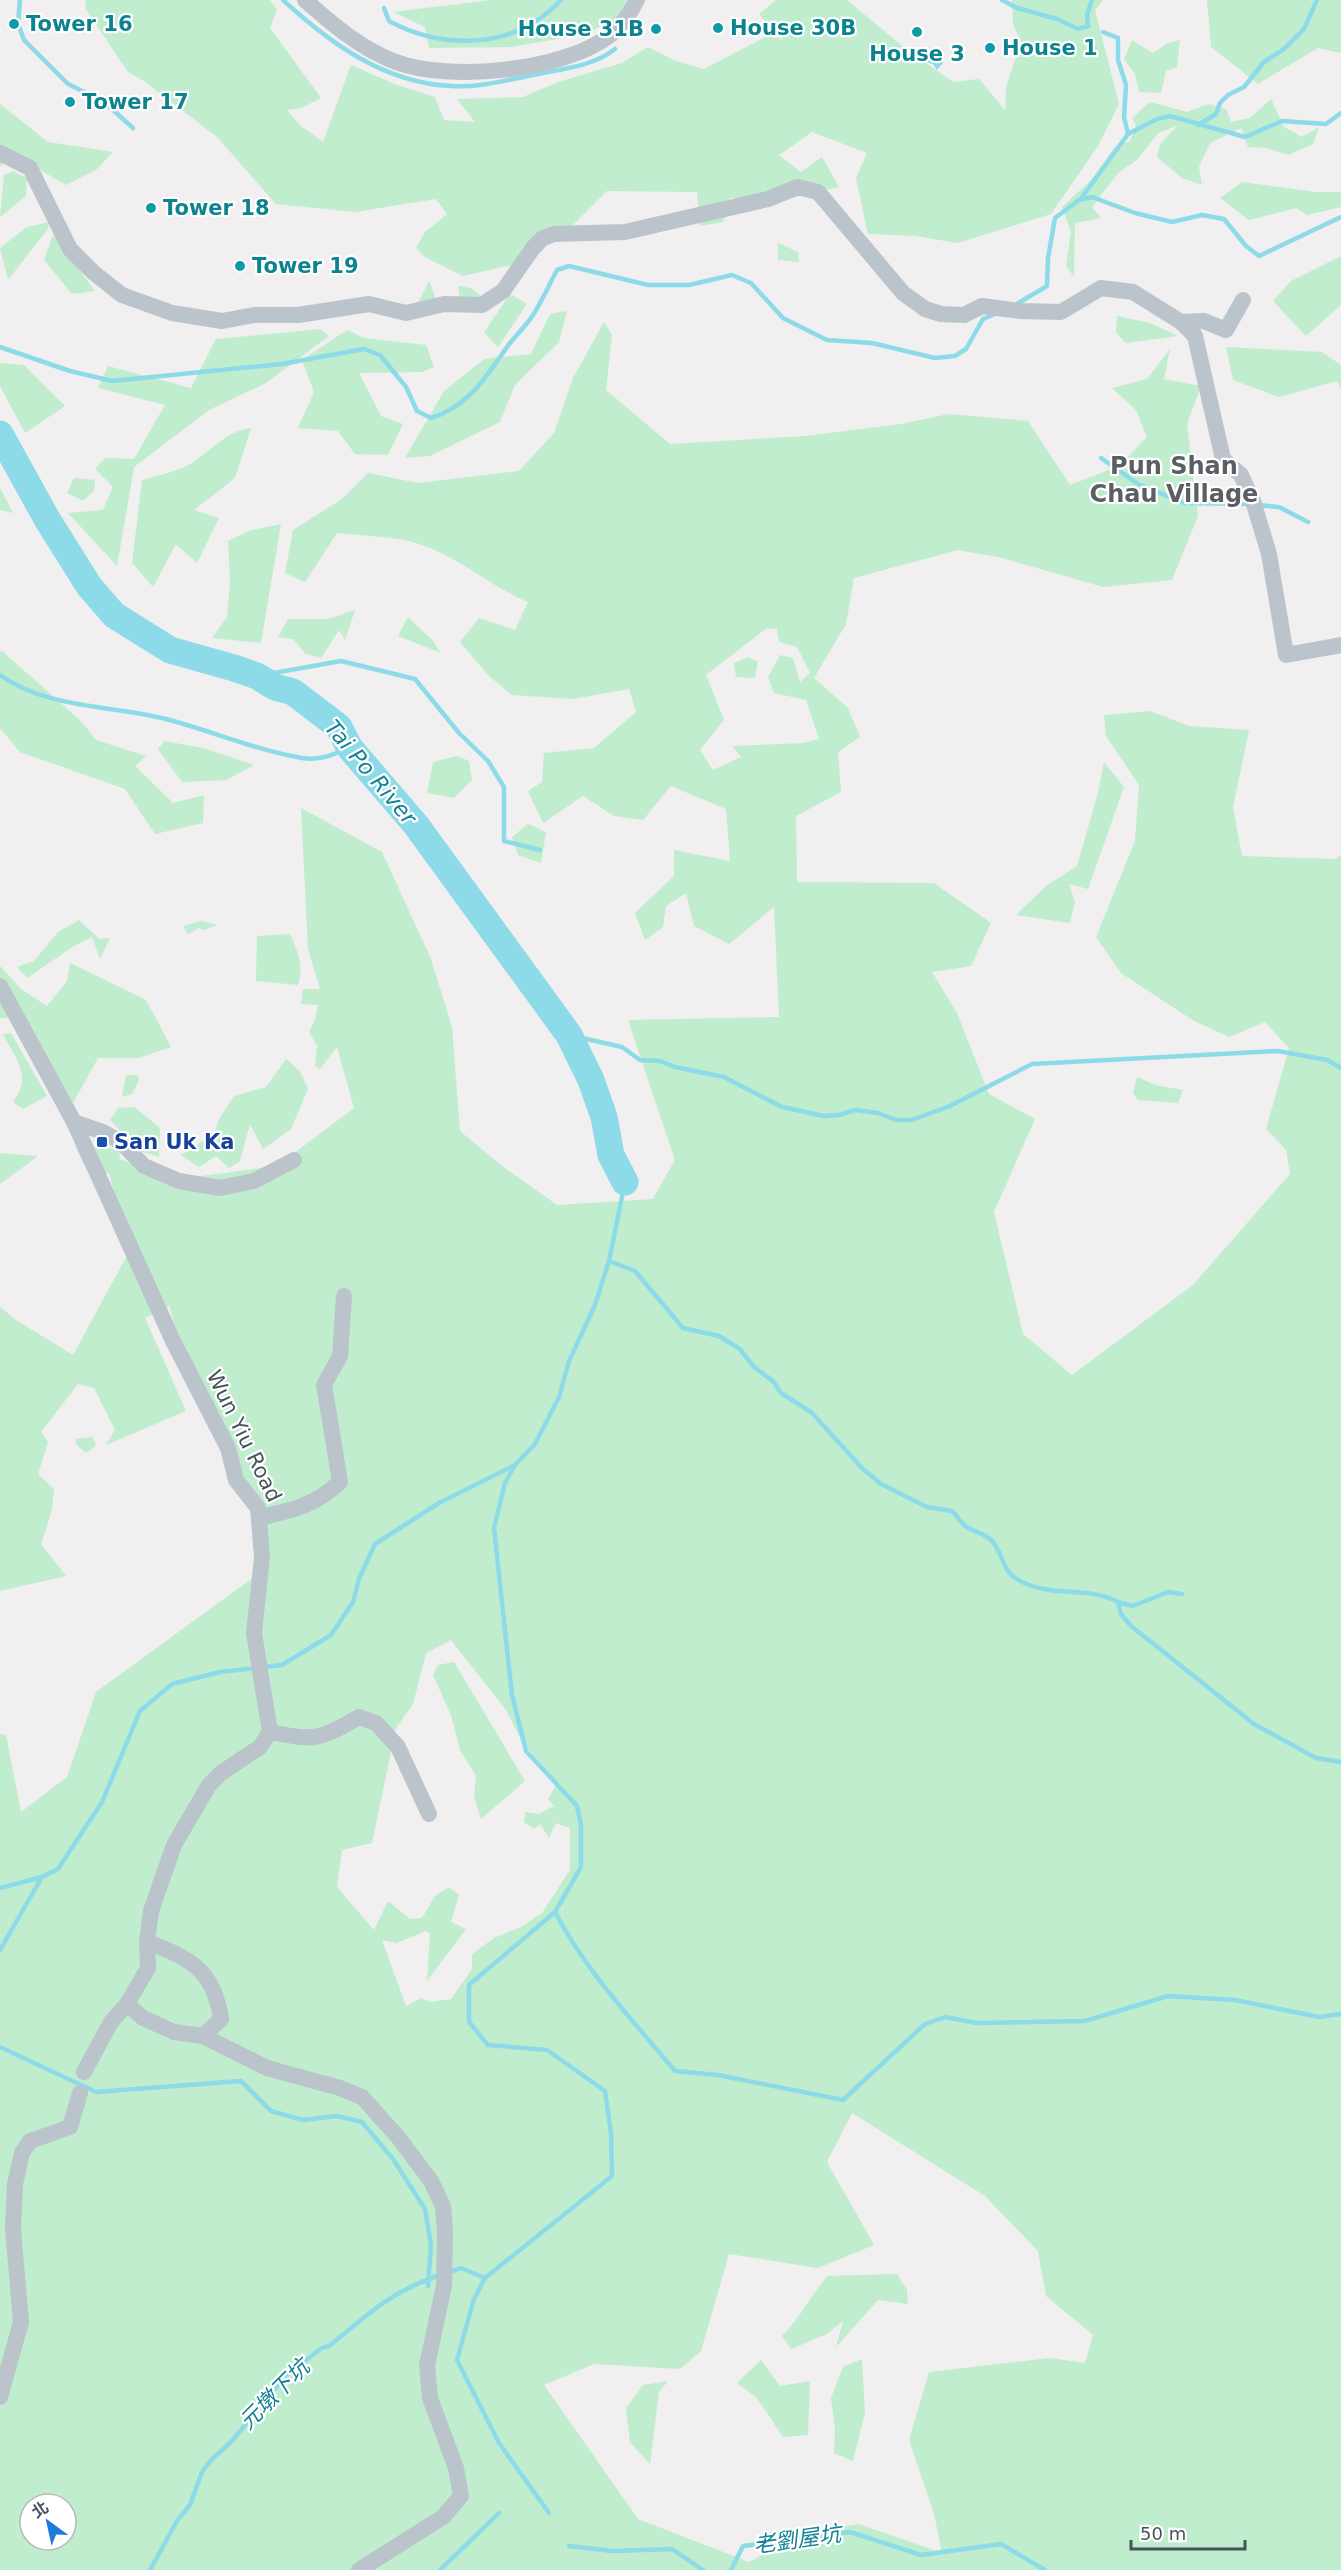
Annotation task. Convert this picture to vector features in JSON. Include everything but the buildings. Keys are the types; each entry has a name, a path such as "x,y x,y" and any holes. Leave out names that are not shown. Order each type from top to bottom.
{"street":[{"path":"305,0 344,32 380,56 416,68 454,73 518,66 558,58 589,48 619,27 637,0"},
{"path":"0,153 30,168 70,249 94,273 122,295 172,313 222,321 254,315 298,315 369,304 406,313 444,304 482,305 503,291 533,248 554,234 625,232 768,199 798,187 818,192 903,293 925,309 941,314 964,315 982,306 1020,311 1061,312 1101,288 1133,292 1181,322 1195,336 1223,459 1241,475 1253,501 1269,554 1286,655 1341,645"},
{"path":"1181,322 1203,321 1226,330 1244,300"},
{"name":"Wun Yiu Road","path":"0,986 74,1122 173,1341 228,1448 236,1480 258,1508 262,1557 255,1633 270,1732"},
{"path":"74,1122 103,1132 121,1142 144,1166 180,1181 220,1188 254,1181 294,1160"},
{"path":"260,1518 296,1509 322,1498 340,1482 324,1385 340,1356 344,1296"},
{"path":"84,2072 111,2022 127,2004 148,1968 147,1942 151,1911 174,1845 209,1785 220,1773 260,1747 270,1732 306,1739 329,1733 359,1717 376,1722 398,1746 429,1814"},
{"path":"147,1942 190,1961 202,1971 211,1984 218,2000 221,2019 203,2036"},
{"path":"127,2004 142,2018 174,2032 203,2036 267,2068 340,2088 362,2097 405,2145 431,2181 443,2206 444,2286 428,2365 430,2398 456,2468 461,2496 443,2517 359,2570"},
{"path":"0,2397 21,2322 13,2229 18,2166 30,2141 70,2127 80,2093"}],"green space":[{"path":"86,0 270,0 277,10 270,28 321,98 301,108 287,110 301,126 323,142 351,65 397,85 435,97 444,120 475,122 457,99 523,97 558,82 622,63 648,47 676,61 704,69 771,34 784,41 759,14 776,0 847,0 901,45 953,82 979,79 1005,110 1006,87 1021,42 1013,24 1012,0 1103,0 1095,10 1119,104 1098,146 1051,214 958,243 915,236 868,234 856,178 867,153 812,132 779,155 801,172 822,157 839,187 773,202 730,198 723,222 700,226 697,192 607,191 572,226 515,264 463,276 425,257 416,248 425,232 447,214 436,199 355,212 276,204 217,137 144,81 128,72 85,8"},
{"path":"491,0 630,0 616,20 581,35 511,47 429,48 425,27 393,12"},
{"path":"1207,0 1341,0 1341,53 1318,48 1258,84 1211,47"},
{"path":"1132,40 1153,53 1168,43 1180,40 1177,67 1166,71 1161,93 1139,92 1135,74 1124,59"},
{"path":"1271,99 1284,127 1302,137 1319,127 1313,144 1288,155 1267,148 1248,147 1241,128 1210,143 1199,167 1202,185 1182,178 1157,157 1160,144 1177,126 1158,133 1137,160 1119,172 1092,207 1101,218 1075,223 1074,277 1066,266 1071,232 1062,207 1091,180 1115,147 1130,141 1136,126 1132,118 1150,102 1187,112 1209,104 1226,109 1231,122 1250,118"},
{"path":"0,104 48,142 113,152 97,169 66,185 13,154 0,167"},
{"path":"13,171 27,178 26,196 0,217 4,175"},
{"path":"1242,182 1316,192 1341,192 1341,207 1307,215 1296,208 1249,220 1220,198"},
{"path":"50,222 47,230 8,280 0,248 27,227"},
{"path":"53,235 95,291 72,294 44,260"},
{"path":"778,243 798,252 799,262 778,260"},
{"path":"1341,256 1341,305 1306,336 1273,301 1291,281"},
{"path":"429,281 436,299 418,303"},
{"path":"458,286 470,288 481,296 462,312"},
{"path":"510,294 527,304 498,347 484,332"},
{"path":"567,311 559,342 515,385 500,422 430,456 405,458 444,391 484,359 531,354 550,314"},
{"path":"1117,316 1150,323 1178,336 1126,343 1116,333"},
{"path":"604,322 612,335 606,390 670,444 805,436 901,424 949,414 1028,421 1070,485 1119,466 1147,437 1136,410 1112,388 1147,379 1170,349 1164,379 1201,386 1187,424 1198,516 1172,580 1103,587 1002,558 958,550 854,578 846,624 814,678 848,708 860,737 838,752 841,792 796,816 797,882 934,883 991,923 971,966 932,972 957,1013 989,1094 1035,1119 994,1212 1023,1334 1072,1375 1193,1285 1290,1174 1286,1150 1266,1129 1289,1048 1265,1022 1229,1037 1194,1021 1121,973 1096,937 1135,841 1139,785 1106,736 1104,715 1150,711 1189,726 1249,730 1233,807 1242,856 1335,859 1341,855 1341,2570 0,2570 0,1734 6,1735 21,1812 67,1777 96,1692 258,1574 254,1516 195,1394 169,1306 145,1318 186,1411 106,1445 115,1430 94,1388 78,1384 41,1432 48,1442 38,1474 54,1489 52,1510 41,1544 66,1576 0,1591 0,1307 16,1320 73,1355 130,1250 109,1173 89,1174 75,1146 119,1149 120,1159 172,1180 277,1166 354,1108 337,1047 320,1069 315,1066 317,1046 309,1032 315,1020 318,1005 301,1004 303,989 320,989 308,949 301,808 382,852 431,959 452,1027 460,1131 502,1166 557,1205 653,1199 675,1160 628,1020 779,1017 774,907 729,944 694,926 686,893 666,906 663,927 645,940 635,913 674,876 674,850 730,861 726,809 671,786 643,820 614,816 583,796 543,823 528,791 542,782 544,753 594,748 636,712 629,689 573,699 512,695 489,676 460,642 479,618 515,630 528,602 448,556 419,544 389,538 337,533 305,582 285,573 293,530 342,499 368,473 418,483 519,471 554,433 573,378","holes":["767,628 777,629 779,642 797,647 810,673 800,682 793,658 780,655 768,677 774,693 806,700 819,739 804,743 732,746 741,757 713,770 700,750 724,720 706,675","451,1640 506,1710 521,1740 557,1783 548,1799 554,1806 539,1814 525,1812 524,1822 534,1829 540,1824 549,1838 556,1823 570,1828 570,1870 542,1913 521,1927 494,1938 472,1954 472,1969 451,1999 430,2002 421,1998 406,2006 382,1940 396,1943 426,1931 430,1934 427,1981 466,1929 451,1922 459,1895 449,1887 435,1896 422,1918 410,1919 388,1901 374,1930 337,1887 342,1850 372,1843 396,1728 413,1704 426,1653","852,2113 985,2196 1038,2251 1046,2296 1093,2335 1085,2363 1050,2358 929,2372 909,2440 934,2514 942,2553 859,2524 802,2533 749,2562 638,2519 544,2385 594,2364 680,2369 701,2351 729,2254 818,2268 874,2245 827,2162"]},
{"path":"321,329 329,336 266,383 209,410 134,467 117,566 68,513 103,510 113,487 95,469 105,458 134,459 165,405 98,388 108,366 191,388 216,339"},
{"path":"347,330 364,338 426,345 434,367 422,372 359,373 381,416 403,424 388,455 355,454 338,431 298,428 314,392 302,360"},
{"path":"1226,347 1322,352 1341,365 1341,389 1337,381 1279,397 1233,380"},
{"path":"0,363 24,365 65,406 25,433 0,386"},
{"path":"251,428 235,478 194,510 219,518 197,563 176,544 153,587 132,563 142,480 183,467 195,461 228,436"},
{"path":"74,478 95,480 94,491 83,501 67,493"},
{"path":"0,488 13,513 0,510"},
{"path":"281,524 261,643 212,638 227,617 230,583 228,541 251,530"},
{"path":"355,610 345,640 339,630 321,658 306,654 293,639 278,637 288,619 328,619"},
{"path":"408,617 433,641 441,653 398,636"},
{"path":"2,651 81,721 96,740 146,756 135,766 173,803 204,795 203,823 155,834 125,789 20,752 0,728 0,652"},
{"path":"748,657 758,662 755,678 736,677 734,663"},
{"path":"164,741 203,748 254,765 226,780 182,782 158,749"},
{"path":"457,756 469,761 472,780 454,798 427,793 433,762"},
{"path":"1104,762 1124,787 1088,889 1069,884 1075,902 1070,923 1016,915 1046,886 1077,866 1098,793"},
{"path":"528,824 546,832 541,863 518,855 512,837"},
{"path":"79,920 99,939 110,938 100,959 92,937 74,946 27,978 17,967 34,961 58,932"},
{"path":"201,921 218,925 204,930 199,928 188,934 183,926"},
{"path":"290,934 300,965 298,985 256,981 257,936"},
{"path":"70,963 146,1000 171,1047 139,1058 98,1058 73,1103 10,1018 0,1018 0,966 21,989 47,1006 67,981"},
{"path":"11,1033 47,1096 23,1109 13,1102 19,1093 22,1076 17,1060 3,1034"},
{"path":"286,1059 300,1071 308,1089 291,1129 263,1149 250,1124 240,1161 229,1168 216,1156 199,1167 181,1155 214,1134 219,1119 234,1096 266,1087"},
{"path":"126,1075 138,1075 139,1080 132,1094 122,1097"},
{"path":"1137,1077 1155,1085 1183,1090 1178,1103 1138,1100 1133,1093"},
{"path":"134,1107 160,1128 159,1157 140,1151 110,1120 118,1108"},
{"path":"0,1153 38,1156 0,1184"},
{"path":"93,1437 96,1446 86,1453 77,1445 75,1439"},
{"path":"454,1662 525,1781 481,1819 474,1796 476,1776 460,1750 451,1715 433,1675 438,1665"},
{"path":"897,2274 907,2290 908,2304 878,2300 836,2347 843,2321 827,2334 791,2349 782,2336 827,2276"},
{"path":"862,2359 865,2413 853,2461 834,2453 835,2429 831,2398 843,2367"},
{"path":"761,2360 780,2386 810,2381 808,2435 783,2437 757,2398 737,2383"},
{"path":"668,2381 659,2392 650,2464 630,2442 626,2408 643,2385"}],"water":[{"path":"933,47 940,53 943,63 937,70 924,57 926,50"}],"waterway":[{"path":"20,0 18,24 24,40 68,84 103,101 133,128"},
{"path":"283,0 320,31 360,58 381,69 426,83 451,86 492,83 576,66 596,60 615,49"},
{"path":"384,8 389,21 411,31 433,37 479,40 502,36 523,28 543,16 561,0"},
{"path":"1002,0 1017,8 1057,19 1078,29 1088,26"},
{"path":"1088,26 1087,15 1092,0"},
{"path":"1198,125 1216,114 1220,103 1228,95 1244,87 1264,62 1284,49 1304,29 1317,0"},
{"path":"1080,200 1128,134 1124,117 1126,85 1118,60 1118,38 1103,32"},
{"path":"1128,134 1157,119 1170,116 1245,137 1282,121 1326,124 1341,113"},
{"path":"1015,305 1047,286 1048,258 1055,218 1079,200 1092,197 1135,213 1172,222 1202,215 1224,219 1246,246 1259,256 1341,217"},
{"path":"0,347 70,371 112,381 282,364 364,349 380,355 406,387 417,411 431,418 456,406 475,389 533,315 557,270 569,266 648,285 689,285 732,275 751,283 783,318 827,340 872,343 935,358 955,356 966,349 983,319 997,313"},
{"name":"Tai Po River","path":"0,434 47,519 89,586 114,615 170,650 234,668 257,676 275,687 293,692 339,727 349,747 416,825 569,1035 591,1080 604,1117 611,1155 625,1182"},
{"path":"1101,458 1138,484 1184,503 1249,504"},
{"path":"1257,505 1279,507 1308,522"},
{"path":"257,676 341,661 415,679 459,733 488,761 504,787 504,841 540,850"},
{"path":"0,675 19,686 59,700 166,719 285,755 315,759 332,755 349,747"},
{"path":"569,1035 622,1047 640,1060 660,1061 675,1067 724,1077 782,1107 824,1116 839,1115 855,1110 878,1113 896,1120 912,1120 950,1106 1032,1064 1278,1051 1327,1060 1341,1068"},
{"path":"264,1667 282,1665 331,1635 353,1602 359,1579 375,1544 439,1503 515,1465 535,1444 559,1397 569,1361 595,1305 609,1261 625,1182"},
{"path":"609,1261 635,1271 683,1328 719,1336 740,1349 754,1367 773,1381 781,1393 811,1412 863,1469 881,1484 927,1507 952,1511 967,1527 989,1538 997,1548 1008,1571 1019,1581 1040,1588 1107,1597 1118,1602 1121,1614 1131,1626 1254,1724 1316,1758 1341,1762"},
{"path":"515,1465 505,1483 494,1528 512,1695 526,1751 577,1806 581,1825 581,1867 555,1912 469,1985 469,2022 488,2045 547,2050 605,2091 611,2133 612,2176 485,2278 474,2299 457,2360 499,2443 549,2513"},
{"path":"1118,1602 1133,1606 1168,1592 1182,1594"},
{"path":"0,1950 42,1877 58,1869 102,1802 140,1711 172,1684 220,1672 256,1668"},
{"path":"0,1888 42,1877"},
{"path":"555,1912 581,1956 596,1976 675,2071 718,2075 843,2100 925,2024 945,2017 977,2023 1085,2021 1168,1996 1235,2000 1319,2017 1341,2014"},
{"path":"0,2047 96,2092 241,2081 271,2111 303,2120 337,2116 362,2122 393,2159 425,2209 431,2245 428,2286"},
{"name":"元墩下坑","path":"448,2273 461,2268 485,2278"},
{"name":"元墩下坑","path":"150,2570 177,2521 190,2505 202,2472 211,2460 231,2442 286,2375 322,2348 329,2346 393,2297 440,2275"},
{"path":"440,2570 499,2513"},
{"name":"老劉屋坑","path":"731,2570 743,2546 850,2532 921,2555 1001,2544 1045,2570"},
{"path":"569,2546 613,2551 672,2549 703,2570"}],"place":[{"name":"Tower 16","path":"14,24"},
{"name":"House 30B","path":"718,28"},
{"name":"House 31B","path":"656,29"},
{"name":"House 3","path":"917,32"},
{"name":"House 1","path":"990,48"},
{"name":"Tower 17","path":"70,102"},
{"name":"Tower 18","path":"151,208"},
{"name":"Tower 19","path":"240,266"},
{"name":"San Uk Ka","path":"102,1142"}],"district":[{"name":"Pun Shan Chau Village","path":"1174,480"}]}
